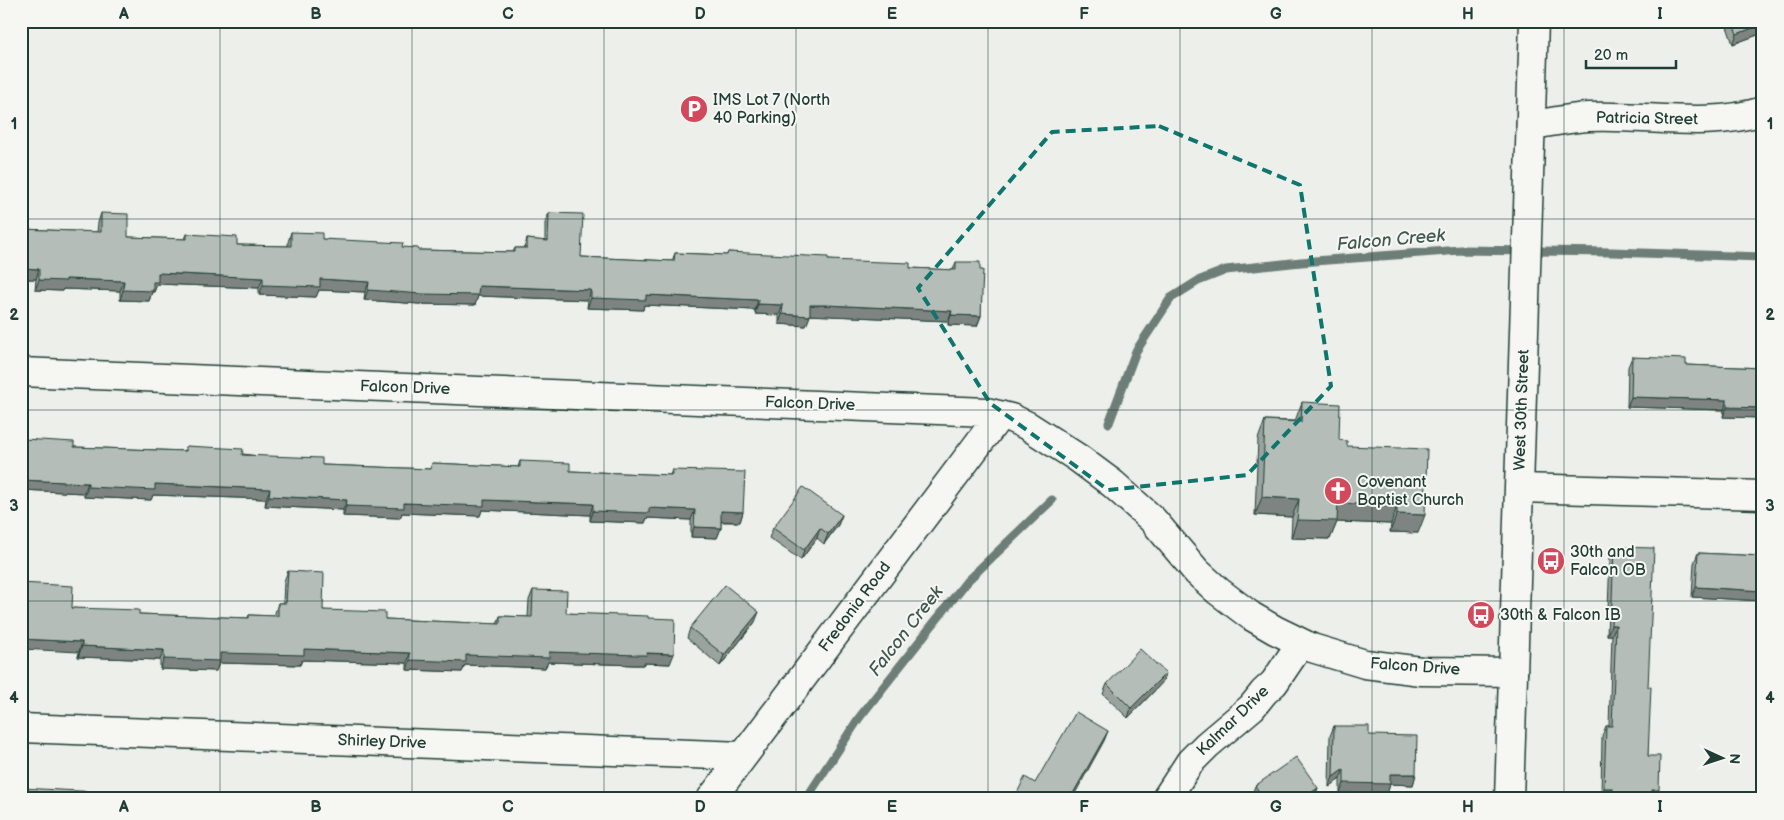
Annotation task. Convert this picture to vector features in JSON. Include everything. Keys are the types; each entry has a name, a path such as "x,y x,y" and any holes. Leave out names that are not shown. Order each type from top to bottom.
{"street":[{"name":"West 30th Street","path":"1509,799 1534,21"},
{"name":"Patricia Street","path":"1531,125 1587,117 1713,120 1763,111"},
{"name":"Falcon Drive","path":"21,372 973,411 1000,415 1028,426 1078,458 1112,484 1153,520 1197,572 1218,591 1251,616 1301,643 1338,657 1391,668 1421,671 1513,672"},
{"name":"Fredonia Road","path":"710,799 1000,415"},
{"path":"1520,488 1763,495"},
{"name":"Kalmar Drive","path":"1166,799 1190,762 1252,707 1274,683 1301,643"},
{"name":"Shirley Drive","path":"21,728 743,756"}],"highlighted area":[{"path":"1159,126 1300,185 1331,386 1247,475 1108,490 990,403 918,288 1052,132"}],"building":[{"path":"1732,21 1763,21 1763,24 1737,34"},
{"path":"101,213 128,214 128,237 187,239 187,234 237,237 237,245 291,246 291,232 322,233 322,239 403,243 402,247 418,248 418,250 515,252 515,248 527,248 527,239 548,241 549,213 583,214 581,257 674,261 675,253 727,255 728,252 828,257 828,260 910,263 910,268 956,270 956,262 980,262 980,270 983,270 981,316 951,315 952,311 810,305 810,316 782,314 783,305 758,304 758,300 646,295 646,300 591,298 591,290 479,286 478,295 422,294 368,290 369,282 320,279 320,287 263,285 263,278 158,273 158,282 153,282 153,291 123,290 124,281 39,280 39,269 21,268 21,229 101,232"},
{"path":"1632,357 1686,359 1686,365 1763,368 1763,408 1727,407 1727,400 1631,397"},
{"name":"Covenant Baptist Church","path":"1302,402 1340,404 1339,440 1347,441 1347,446 1427,449 1425,515 1397,514 1397,506 1338,503 1337,521 1297,520 1299,499 1262,497 1265,420 1301,422"},
{"path":"23,439 74,442 74,447 186,451 186,446 243,449 242,455 322,458 322,465 431,469 432,463 520,467 520,461 570,463 570,471 672,475 672,470 745,472 743,512 721,511 721,528 694,527 695,510 649,508 649,513 593,511 593,504 484,500 484,506 404,503 404,508 346,506 347,500 269,496 270,489 155,484 155,490 88,487 88,483 21,480 21,446"},
{"path":"803,487 842,515 828,534 820,528 804,550 773,528"},
{"path":"1614,547 1654,548 1648,687 1651,687 1648,756 1660,756 1659,790 1652,790 1652,799 1612,799 1613,788 1604,788 1606,726 1612,726 1616,625 1611,625"},
{"path":"1698,553 1763,556 1763,591 1696,587"},
{"path":"288,571 324,573 323,610 385,612 385,619 500,624 500,616 532,617 533,590 567,591 566,613 648,616 648,618 675,619 674,654 647,653 647,655 638,655 549,652 549,658 466,655 466,662 410,660 410,653 304,649 304,655 220,653 220,661 164,659 164,650 82,646 82,642 21,639 21,583 73,586 72,608 139,610 139,614 249,618 249,615 278,616 278,603 286,603"},
{"path":"725,585 759,612 724,655 690,628"},
{"path":"1140,649 1166,673 1131,708 1107,684"},
{"path":"1076,712 1108,731 1070,799 1014,799 1025,777 1035,783"},
{"path":"1334,726 1369,726 1369,735 1417,736 1416,774 1390,774 1390,784 1344,783 1344,769 1333,777"},
{"path":"1296,757 1318,788 1302,799 1245,799 1258,790 1255,786"},
{"path":"21,788 119,793 119,798 124,799 21,799"},
{"path":"421,792 445,793 444,799 421,799"},
{"path":"255,793 346,799 254,799"},
{"path":"175,794 254,799 174,799"}],"waterway":[{"name":"Falcon Creek","path":"1109,423 1136,351 1171,298 1198,281 1226,270 1301,262 1461,250 1763,257"},
{"name":"Falcon Creek","path":"806,799 859,718 967,581 1052,500"}],"place":[{"name":"IMS Lot 7 (North 40 Parking)","path":"694,109"},
{"name":"Covenant Baptist Church","path":"1338,491"},
{"name":"30th and Falcon OB","path":"1551,561"},
{"name":"30th & Falcon IB","path":"1481,615"}]}
